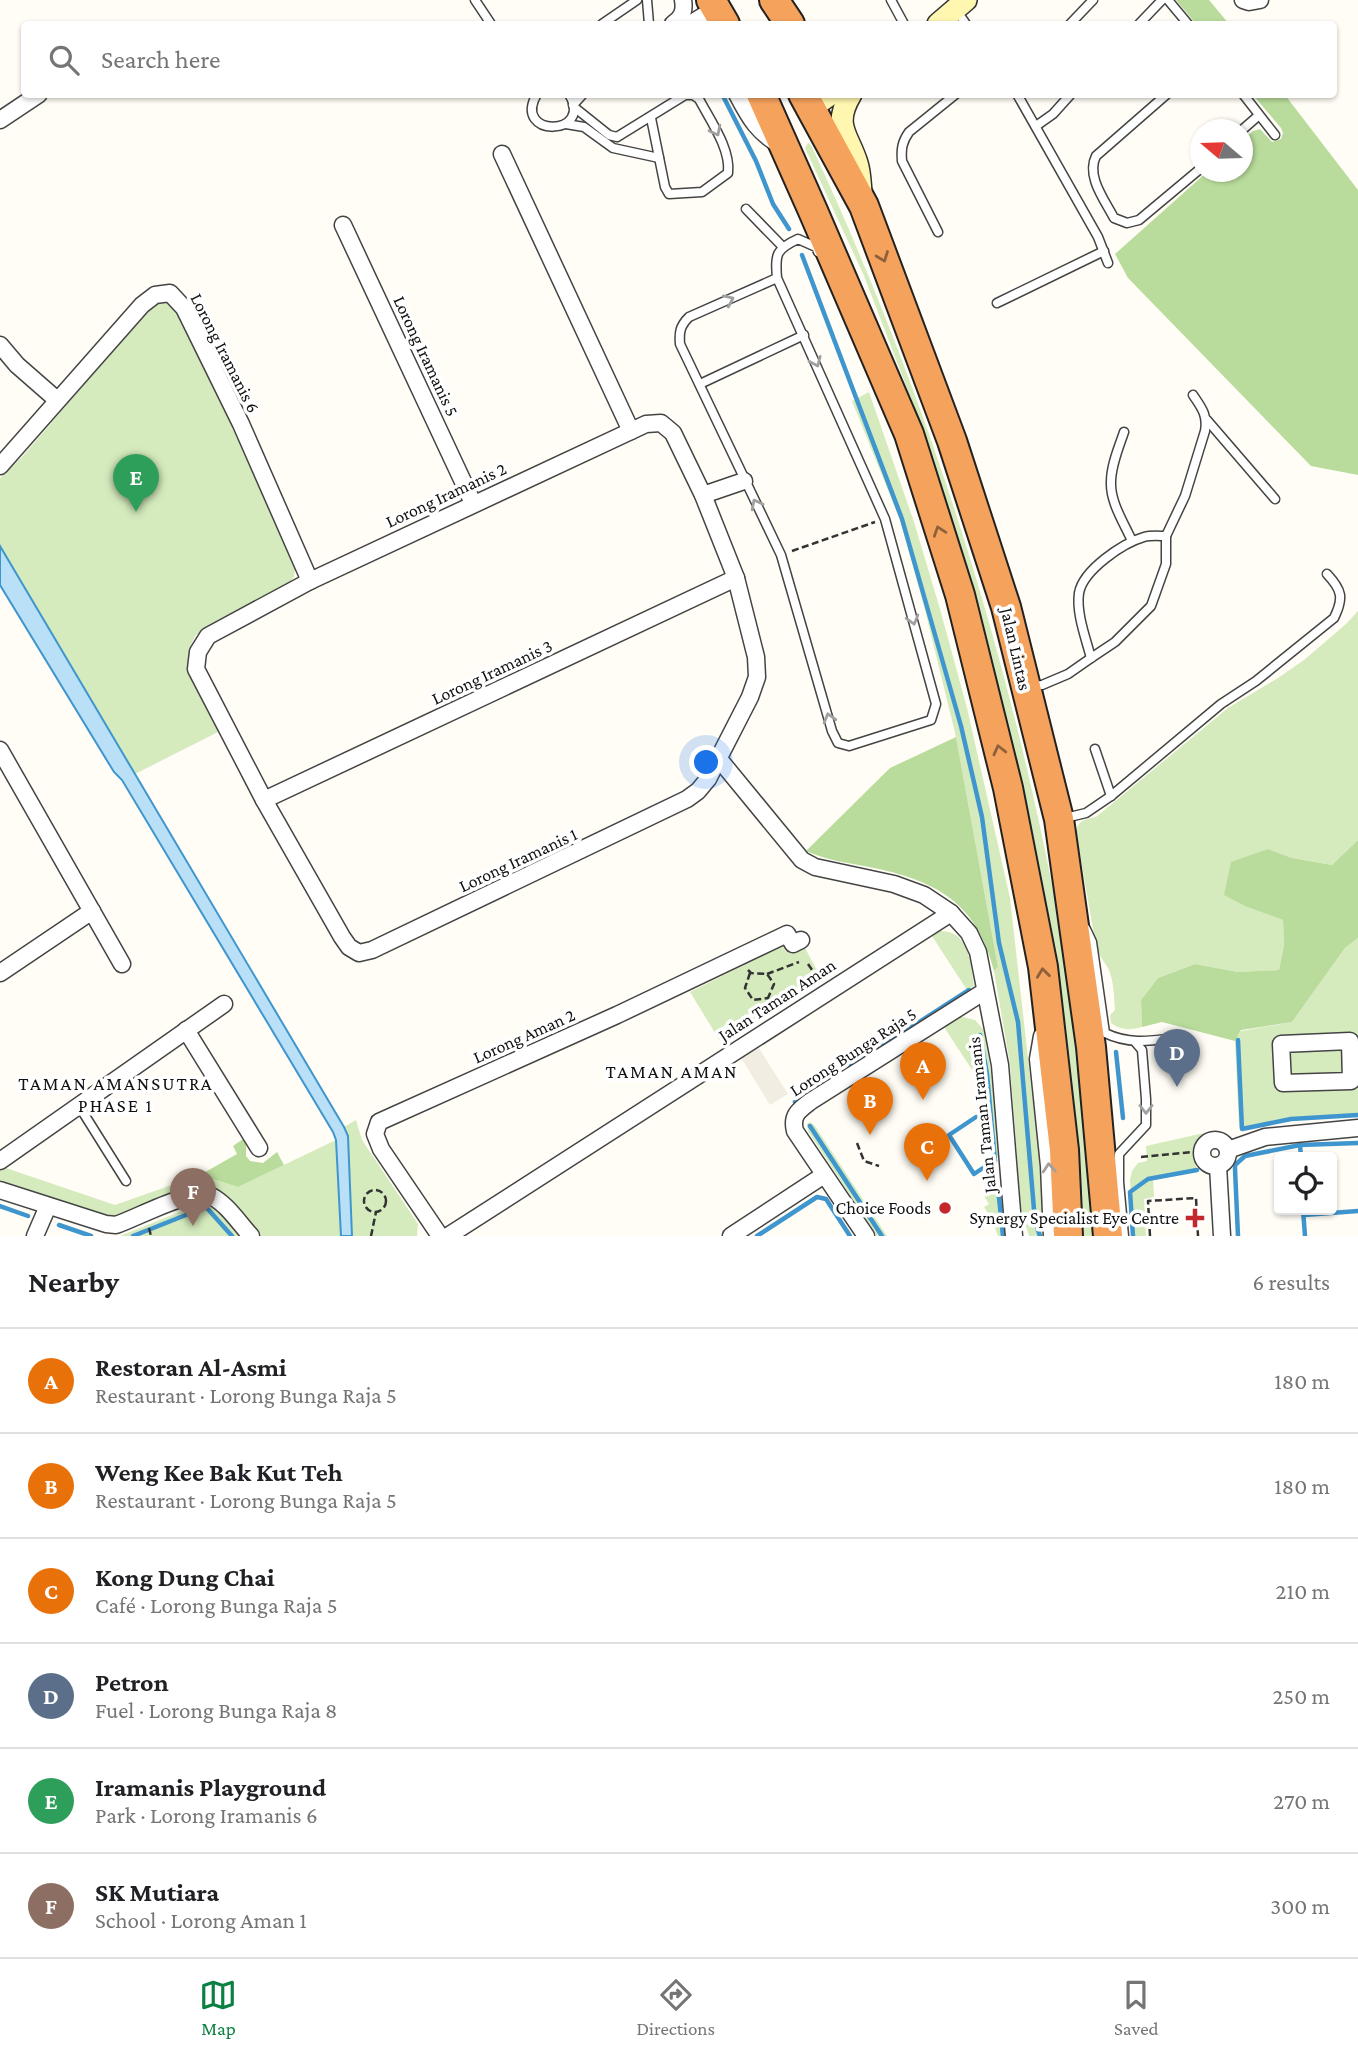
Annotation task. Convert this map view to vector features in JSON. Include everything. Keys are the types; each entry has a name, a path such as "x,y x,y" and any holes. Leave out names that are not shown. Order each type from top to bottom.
{"highway":[{"path":"757,0 768,21"},
{"path":"774,0 788,21"},
{"path":"763,98 855,322 909,434 960,595 1008,788 1043,967 1064,1150 1068,1236"},
{"path":"814,99 794,120 792,130 841,235 884,340 910,411 909,434"},
{"name":"Jalan Lintas","path":"814,99 863,206 918,349 1006,607 1059,819 1091,1047 1108,1236"}],"street":[{"path":"676,21 684,9 683,0"},
{"path":"1243,0 1260,0"},
{"path":"695,21 718,8"},
{"path":"943,21 963,11"},
{"path":"0,120 33,98"},
{"path":"739,98 749,117 764,136 785,148"},
{"path":"849,98 842,111 841,126 857,164 863,206"},
{"path":"502,153 631,430"},
{"name":"Lorong Iramanis 5","path":"343,225 473,503"},
{"name":"Lorong Iramanis 6","path":"0,466 142,305 155,295 170,293 184,308 241,424 310,581"},
{"path":"0,345 17,365 57,400"},
{"name":"Lorong Iramanis 2","path":"196,669 198,652 208,636 310,581 646,424 661,423 673,433 703,495"},
{"path":"703,495 744,481"},
{"name":"Lorong Iramanis 1","path":"196,669 264,800 342,937 349,947 359,953 372,950 687,799 708,779 750,697 757,677 756,657 736,578 703,495"},
{"name":"Lorong Iramanis 3","path":"264,800 736,578"},
{"path":"1,755 122,964"},
{"name":"Jalan Taman Iramanis","path":"719,759 802,860 815,867 894,884 924,895 951,913 969,933 978,952 1000,1065 1014,1236"},
{"path":"0,974 92,911"},
{"name":"Jalan Taman Aman","path":"448,1236 951,913"},
{"name":"Lorong Aman 2","path":"440,1236 381,1149 375,1134 379,1122 617,1015 787,934 793,944 801,940"},
{"name":"Lorong Bunga Raja 5","path":"866,1236 794,1131 792,1122 795,1114 822,1094 985,991"},
{"path":"0,1161 224,1004"},
{"path":"1047,1006 1038,1059 1049,1166 1052,1236"},
{"path":"186,1030 259,1149"},
{"path":"1350,1041 1352,1081 1283,1083 1281,1044 1350,1041"},
{"path":"1228,1150 1265,1138 1358,1128"},
{"path":"1222,1141 1228,1150 1227,1160 1213,1166 1204,1161 1202,1151 1207,1142 1222,1141"},
{"path":"1218,1166 1222,1236"},
{"path":"731,1236 824,1175"},
{"path":"0,1190 116,1225 192,1195 207,1194 220,1202 251,1236"},
{"path":"35,1236 48,1206"}],"lane":[{"path":"475,0 489,21"},
{"path":"606,21 637,0"},
{"path":"647,0 649,21"},
{"path":"891,0 902,21"},
{"path":"1073,21 1093,0"},
{"path":"1142,21 1163,0"},
{"path":"1168,0 1186,21"},
{"path":"534,98 534,115 541,125 554,128 573,124 584,127 613,148 659,158"},
{"path":"571,98 574,106 610,135 617,137 681,98"},
{"path":"566,124 580,98"},
{"path":"651,118 665,187 669,194 702,192 728,173 729,163 698,98"},
{"path":"938,232 902,162 901,150 903,140 909,132 951,98"},
{"path":"1019,98 1108,262"},
{"path":"1036,126 1053,114 1067,98"},
{"path":"1162,98 1096,156 1092,164 1093,175 1114,218 1127,223 1139,220 1190,177"},
{"path":"1245,98 1275,135"},
{"path":"1253,120 1258,116"},
{"path":"746,209 782,246"},
{"path":"777,278 690,317 682,324 680,344 781,555 832,731 838,743 849,746 931,720 936,704 885,519 777,278 776,259 782,246 798,239 816,247 821,258"},
{"path":"997,303 1104,251"},
{"path":"700,384 804,335"},
{"path":"1193,395 1205,412 1207,420 1275,499"},
{"path":"1025,687 1042,685 1068,674 1115,642 1152,606 1166,564 1166,536 1185,496 1207,420"},
{"path":"1124,432 1110,483 1115,504 1132,541"},
{"path":"1091,659 1079,599 1082,583 1092,568 1132,541 1147,536 1166,536"},
{"path":"1059,819 1086,813 1111,796 1221,704 1256,681 1334,618 1341,605 1339,587 1327,575"},
{"path":"1096,749 1111,796"},
{"path":"1072,902 1092,942 1105,1032 1119,1040 1136,1043 1184,1037"},
{"path":"1124,1236 1119,1154 1146,1125 1142,1050 1136,1043"},
{"path":"79,1106 126,1181"}],"path":[{"path":"781,555 885,519"},
{"path":"744,964 751,973 767,974 799,962"},
{"path":"808,964 821,983"},
{"path":"751,973 745,988 753,1000 768,999"},
{"path":"767,974 774,984 768,999"},
{"path":"768,999 777,1011"},
{"path":"910,1155 920,1126"},
{"path":"857,1143 864,1161 879,1166"},
{"path":"1142,1157 1202,1151"},
{"path":"373,1190 382,1193 386,1201 382,1210 376,1212 368,1209 364,1201 365,1196 373,1190"},
{"path":"1150,1236 1148,1201 1196,1198 1198,1236"},
{"path":"371,1236 376,1212"},
{"path":"150,1230 151,1236"}],"green space":[{"path":"1176,0 1209,0 1226,21 1194,21"},
{"path":"1256,98 1287,98 1358,190 1358,475 1311,466 1128,278 1115,254 1196,182 1253,182 1253,131 1260,129 1272,142 1281,139 1283,133"},
{"path":"808,143 851,234 922,416 983,601 1009,695 1052,885 1067,972 1095,1236 1081,1236 1076,1159 920,422 864,276 805,148"},
{"path":"160,303 167,303 177,309 296,564 294,577 286,587 196,635 190,647 190,672 194,684 220,731 135,774 0,546 0,478 22,457 148,310"},
{"path":"869,392 914,522 940,609 967,708 1010,898 1039,1156 1044,1236 1029,1236 1021,1209 1010,1064 994,971 998,967 956,737 900,520 852,401"},
{"path":"1358,611 1358,840 1332,865 1292,858 1268,849 1247,907 1283,920 1284,945 1279,970 1238,972 1195,964 1158,978 1141,1000 1142,1027 1126,1029 1115,1026 1111,1023 1110,1015 1115,1010 1113,983 1096,946 1076,832 1079,825 1086,819 1096,817 1228,708 1304,660"},
{"path":"956,737 998,967 994,971 977,927 950,898 933,887 893,872 829,859 806,851 890,768"},
{"path":"1358,840 1358,938 1345,948 1292,1022 1241,1030 1235,1041 1162,1022 1142,1027 1141,1000 1158,978 1195,964 1238,972 1279,970 1284,945 1283,920 1224,895 1231,862 1268,849 1292,858 1332,865"},
{"path":"940,931 957,936 967,950 974,986 967,990 932,936"},
{"path":"1358,938 1358,1115 1291,1119 1242,1129 1239,1127 1235,1041 1241,1031 1292,1022 1345,948"},
{"path":"782,946 788,953 804,946 821,978 737,1031 731,1022 722,1027 727,1037 720,1041 690,992"},
{"path":"959,1016 975,1020 984,1030 999,1156 993,1163 984,1088 944,1027"},
{"path":"356,1120 362,1140 418,1224 417,1236 352,1236 348,1136 344,1127"},
{"path":"810,1122 887,1236 877,1236 808,1131 807,1124"},
{"path":"1204,1133 1195,1151 1197,1170 1153,1179 1154,1197 1144,1199 1146,1236 1133,1236 1130,1180 1138,1163 1147,1161 1146,1146"},
{"path":"243,1139 246,1143 246,1156 250,1161 263,1163 277,1152 284,1165 238,1187 200,1175 237,1154 233,1146"},
{"path":"336,1140 341,1236 260,1236 223,1197 205,1187 194,1185 122,1215 108,1216 0,1180 0,1169 3,1167 115,1205 200,1175 238,1187"},
{"path":"995,1181 1004,1200 1008,1236 998,1236 984,1207 989,1204 983,1194 988,1191 985,1182"},
{"path":"197,1205 208,1205 217,1211 220,1209 243,1236 120,1236"}],"shaded area":[{"path":"757,1045 788,1094 770,1105 740,1056"}],"water":[{"path":"0,546 344,1127 348,1136 352,1236 341,1236 336,1140 333,1132 122,780 114,772 0,585"}],"waterway":[{"path":"724,98 756,161 773,204 789,229"},
{"path":"802,255 902,519 961,726 982,817 999,943 1018,1022 1035,1221 1040,1236"},
{"path":"795,1102 969,990"},
{"path":"980,1035 987,1074 995,1161"},
{"path":"1238,1040 1242,1129 1291,1119 1358,1115"},
{"path":"1116,1052 1123,1118"},
{"path":"976,1117 949,1135 974,1174 995,1160"},
{"path":"810,1126 882,1236"},
{"path":"1238,1236 1235,1165 1245,1156 1300,1145 1358,1143"},
{"path":"1300,1145 1301,1152"},
{"path":"1133,1236 1130,1192 1148,1179 1197,1170"},
{"path":"998,1188 1003,1236"},
{"path":"757,1236 817,1197 826,1199 850,1236"},
{"path":"0,1206 28,1216"},
{"path":"133,1236 206,1207 232,1236"},
{"path":"1337,1213 1358,1211"},
{"path":"1303,1215 1305,1236"},
{"path":"59,1225 91,1236"}],"place":[{"name":"Iramanis Playground","path":"136,512"},
{"name":"Petron","path":"1177,1087"},
{"name":"Restoran Al-Asmi","path":"923,1100"},
{"name":"Weng Kee Bak Kut Teh","path":"870,1135"},
{"name":"Kong Dung Chai","path":"927,1181"},
{"name":"Choice Foods","path":"945,1208"},
{"name":"Synergy Specialist Eye Centre","path":"1195,1218"},
{"name":"SK Mutiara","path":"193,1226"}],"district":[{"name":"TAMAN AMAN","path":"672,1071"},
{"name":"TAMAN AMANSUTRA PHASE 1","path":"116,1094"}]}
